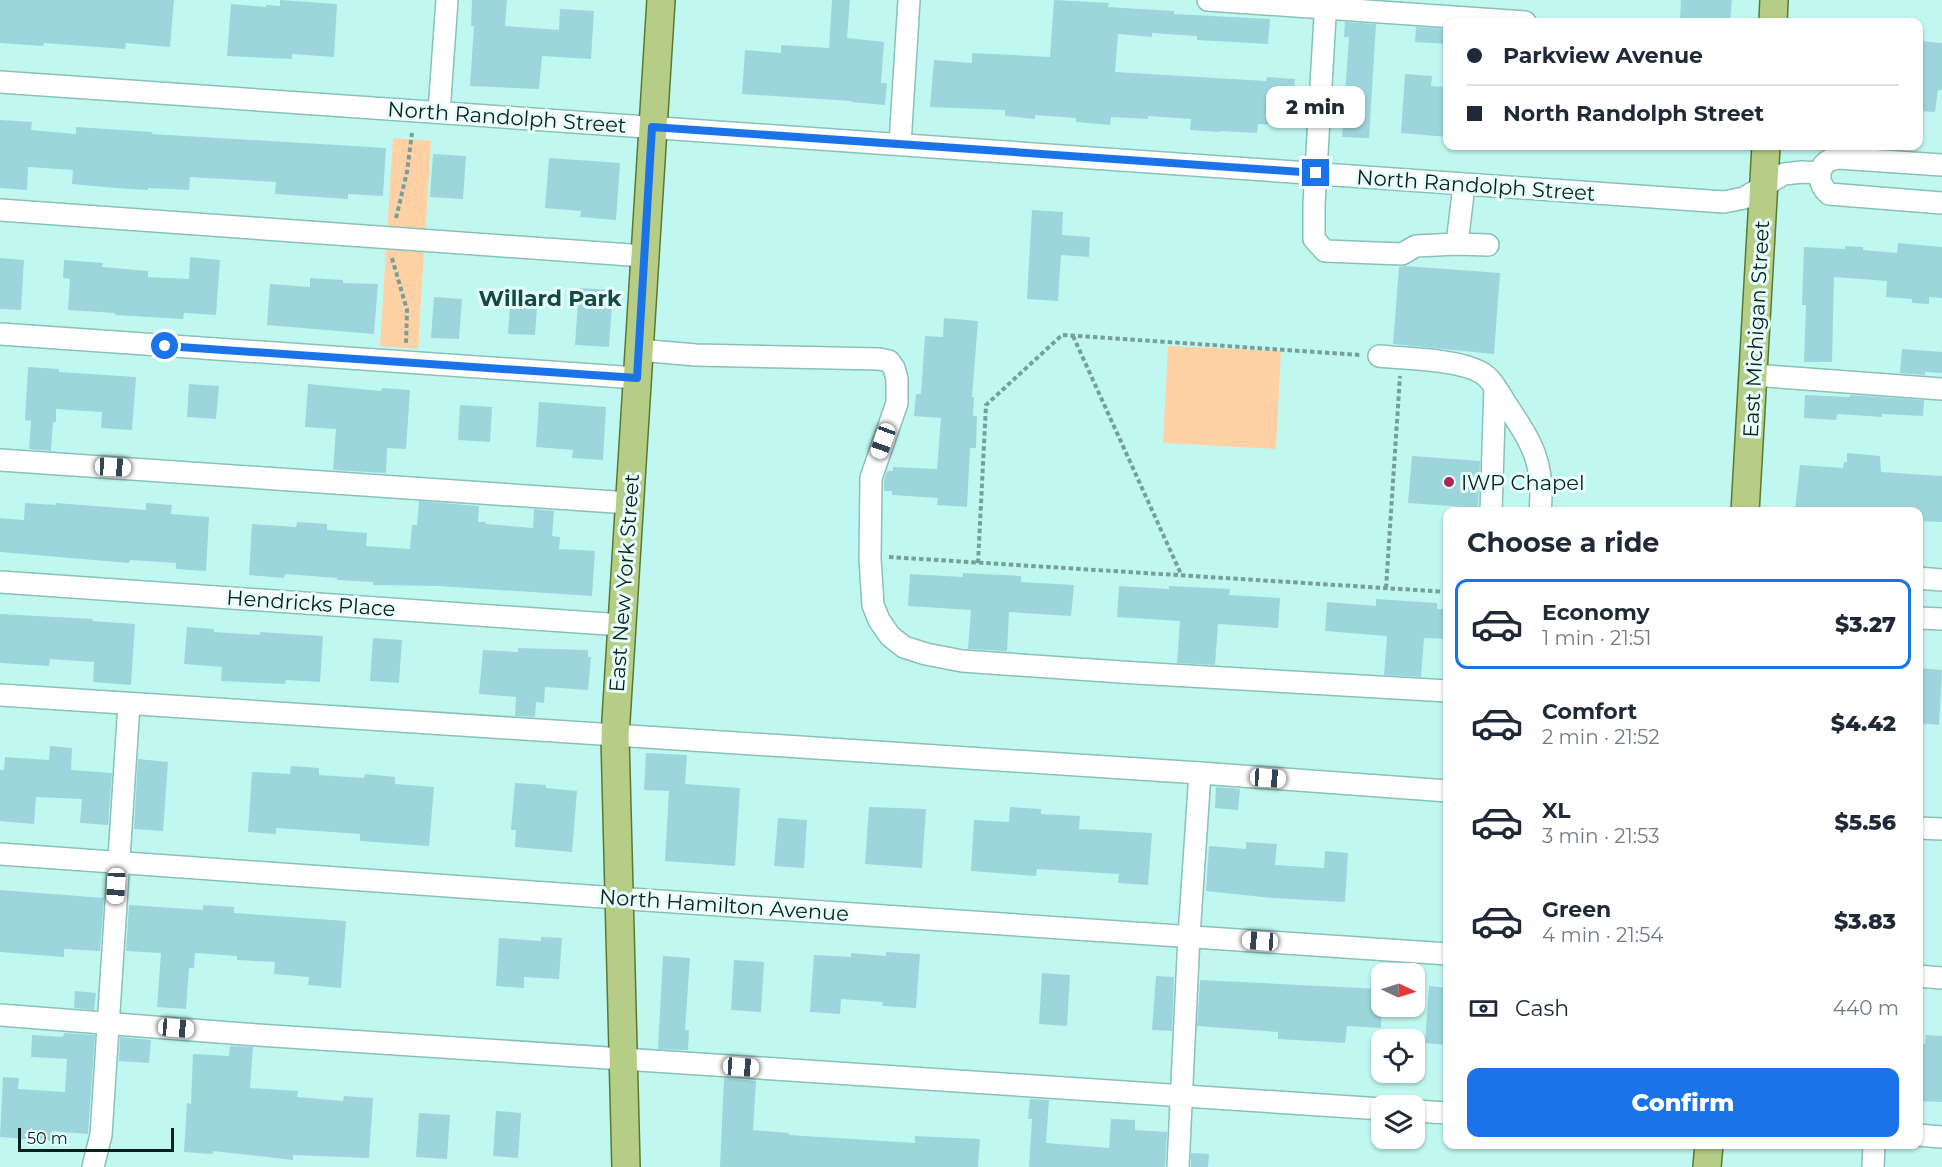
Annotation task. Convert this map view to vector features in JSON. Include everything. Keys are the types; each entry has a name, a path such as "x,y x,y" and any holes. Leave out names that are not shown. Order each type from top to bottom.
{"main road":[{"name":"East New York Street","path":"626,1167 615,736 661,0"},
{"path":"1773,18 1774,0"},
{"name":"East Michigan Street","path":"1745,507 1766,150"},
{"path":"1707,1167 1709,1149"}],"street":[{"path":"439,112 447,0"},
{"path":"900,144 909,0"},
{"path":"1208,0 1326,4 1481,18"},
{"path":"1326,4 1314,239 1325,251 1402,254 1416,246 1488,245"},
{"name":"North Randolph Street","path":"0,82 1724,202 1744,198 1791,173 1820,173"},
{"path":"1942,165 1839,158 1826,163 1820,173 1820,183 1829,194 1942,203"},
{"path":"1457,244 1464,185"},
{"path":"0,210 644,256"},
{"path":"0,334 637,378"},
{"path":"638,350 696,355 857,358 889,361 894,368 897,380 897,404 872,478 873,605 879,620 890,636 904,647 962,661 1443,691"},
{"path":"1375,356 1454,364 1480,372 1495,387 1531,441 1539,468 1540,507"},
{"path":"1754,375 1942,389"},
{"path":"1491,507 1495,387"},
{"path":"0,460 629,503"},
{"path":"1923,578 1942,580"},
{"name":"Hendricks Place","path":"0,582 622,625"},
{"path":"1923,618 1942,619"},
{"path":"0,695 1443,791"},
{"path":"93,1167 101,1135 129,704"},
{"path":"1178,1167 1189,936 1200,773"},
{"path":"1923,813 1942,815"},
{"path":"1923,828 1942,829"},
{"name":"North Hamilton Avenue","path":"0,854 1443,954"},
{"path":"1923,976 1942,978"},
{"path":"0,1015 244,1034 1371,1108"},
{"path":"1425,1112 1443,1113"},
{"path":"1923,1135 1942,1137"},
{"path":"1873,1167 1874,1149"}],"path":[{"path":"394,224 407,171 412,133"},
{"path":"392,255 407,310 406,348"},
{"path":"978,562 986,405 1062,336 1375,356"},
{"path":"1073,336 1181,574"},
{"path":"1386,588 1400,374"},
{"path":"871,555 1443,592"}],"shaded area":[{"path":"393,138 431,141 418,349 380,346"},
{"path":"1168,346 1281,351 1276,449 1163,443"}],"building":[{"path":"0,0 174,0 170,47 126,43 125,49 44,43 43,46 0,43"},
{"path":"280,0 337,4 334,57 292,54 292,59 227,56 231,4 280,6"},
{"path":"472,0 507,0 505,26 559,30 560,9 594,11 591,59 542,56 539,89 470,86 474,26 471,26"},
{"path":"832,0 850,0 847,38 884,42 881,83 887,83 885,105 742,94 745,50 781,53 781,45 829,48"},
{"path":"1054,0 1109,3 1108,7 1174,11 1174,14 1270,19 1268,44 1197,40 1197,36 1152,33 1152,37 1118,34 1115,72 1266,81 1267,77 1295,79 1292,126 1258,124 1257,133 1220,132 1190,130 1191,119 1148,116 1148,119 1111,117 1110,125 1076,122 1076,118 1035,115 1035,119 1005,116 1005,110 930,107 934,60 972,63 972,53 1050,57"},
{"path":"1681,0 1732,0 1730,18 1680,18"},
{"path":"1345,22 1376,24 1369,138 1342,137 1349,37 1344,37"},
{"path":"1416,27 1443,29 1443,44 1415,42"},
{"path":"1923,41 1942,43 1942,90 1938,90 1935,112 1923,111"},
{"path":"1405,74 1432,76 1431,86 1443,87 1443,137 1401,133"},
{"path":"0,120 32,122 31,130 76,134 76,127 152,132 152,134 386,148 383,196 348,194 348,199 275,194 276,182 190,177 189,190 115,188 72,184 73,170 28,167 27,190 0,188"},
{"path":"433,154 466,156 463,199 430,197"},
{"path":"549,158 620,163 616,220 580,217 581,211 545,208"},
{"path":"1032,210 1063,212 1062,235 1090,237 1089,257 1061,255 1058,301 1027,299"},
{"path":"1898,243 1942,247 1942,298 1929,297 1929,304 1912,303 1912,299 1886,297 1887,281 1834,277 1832,362 1804,362 1806,305 1802,305 1804,247 1845,249 1845,246 1863,247 1863,250 1897,253"},
{"path":"190,257 220,260 216,315 184,313 183,319 68,310 70,279 63,278 64,260 103,263 102,267 148,271 148,277 189,279"},
{"path":"0,258 24,260 21,310 0,309"},
{"path":"1399,267 1500,273 1494,354 1393,344"},
{"path":"310,278 343,280 343,283 378,284 374,334 267,325 270,284 310,287"},
{"path":"579,288 613,290 609,347 575,345"},
{"path":"434,297 462,299 459,339 431,338"},
{"path":"510,305 537,307 535,335 508,334"},
{"path":"944,318 978,321 972,397 974,397 973,416 977,416 976,448 970,448 967,507 937,505 938,498 892,495 892,491 884,491 887,471 893,471 893,467 937,469 941,418 914,416 916,394 921,394 925,336 943,337"},
{"path":"1902,349 1942,352 1942,373 1925,372 1925,375 1900,373"},
{"path":"28,367 59,369 59,372 136,377 132,430 101,428 102,412 56,409 51,451 29,449 31,421 25,420"},
{"path":"189,384 219,386 216,419 187,417"},
{"path":"308,384 381,391 382,388 410,390 406,449 387,448 386,473 333,470 336,429 305,427"},
{"path":"1805,395 1850,397 1850,395 1924,400 1923,416 1882,414 1882,417 1837,414 1836,420 1804,418"},
{"path":"539,402 606,407 603,460 572,458 573,450 536,447"},
{"path":"460,405 492,407 490,442 458,440"},
{"path":"1847,453 1880,456 1881,472 1942,476 1942,522 1923,521 1923,507 1795,507 1800,465 1843,468 1844,462 1847,462"},
{"name":"IWP Chapel","path":"1412,456 1480,461 1478,507 1408,503"},
{"path":"419,501 479,506 478,522 533,528 534,509 554,511 552,536 560,537 559,549 595,551 592,596 439,586 373,585 373,582 285,574 284,578 249,575 252,524 296,527 297,522 327,524 327,530 367,533 366,546 410,549 412,525 417,525"},
{"path":"25,503 146,510 146,503 172,505 171,514 209,517 206,571 176,569 176,563 130,560 129,563 0,552 0,518 24,520"},
{"path":"963,573 1021,576 1021,582 1074,585 1071,616 1009,612 1007,651 968,649 971,610 908,606 910,574 963,577"},
{"path":"1119,586 1230,589 1229,595 1280,598 1278,628 1218,624 1215,665 1177,663 1180,621 1117,617"},
{"path":"1376,599 1437,603 1437,609 1443,609 1443,639 1424,638 1421,677 1384,675 1387,636 1325,631 1327,602 1376,606"},
{"path":"0,614 93,619 92,621 135,624 131,685 93,682 94,662 50,659 49,666 0,663"},
{"path":"187,627 214,629 214,632 323,636 320,682 286,680 285,684 221,681 222,667 184,664"},
{"path":"373,638 402,640 399,683 370,681"},
{"path":"518,648 588,650 588,657 591,657 588,690 545,687 544,703 536,702 535,717 515,716 516,697 479,694 483,650 518,652"},
{"path":"1923,668 1942,670 1939,725 1923,723"},
{"path":"50,746 72,748 71,770 112,773 108,825 80,823 82,799 36,797 34,824 0,821 0,770 4,770 5,757 49,760"},
{"path":"646,753 687,755 685,784 740,788 735,866 665,861 669,791 644,790"},
{"path":"138,759 168,762 163,831 134,829"},
{"path":"291,766 319,768 319,775 364,778 365,774 395,777 395,784 434,787 429,846 360,841 360,834 276,828 276,834 248,832 252,772 290,774"},
{"path":"515,783 546,785 546,788 577,791 572,852 515,847 516,830 511,830"},
{"path":"1216,787 1240,789 1238,810 1215,808"},
{"path":"869,807 926,809 922,868 865,864"},
{"path":"1010,807 1041,809 1041,814 1080,816 1079,829 1152,833 1148,885 1118,883 1119,874 1037,869 1036,876 971,871 974,820 1009,822"},
{"path":"778,818 807,820 804,868 774,866"},
{"path":"1246,842 1277,844 1275,865 1324,868 1325,851 1348,853 1345,902 1206,891 1209,846 1246,849"},
{"path":"0,890 104,898 100,951 64,949 64,957 0,952"},
{"path":"129,905 203,910 203,905 234,907 234,913 346,921 341,988 308,985 309,977 274,974 275,962 237,960 237,956 195,953 194,968 189,968 186,1009 157,1007 161,953 126,951"},
{"path":"541,937 562,938 559,979 524,977 524,988 496,986 499,938 541,941"},
{"path":"886,952 920,954 916,1008 882,1006 883,1002 841,999 840,1014 810,1012 814,955 851,957 851,953 886,956"},
{"path":"663,956 690,958 685,1030 689,1030 688,1050 658,1049"},
{"path":"734,960 764,962 761,1012 731,1010"},
{"path":"1042,973 1070,975 1067,1026 1039,1024"},
{"path":"1156,976 1174,977 1172,1031 1152,1030"},
{"path":"1200,980 1371,989 1371,1017 1381,1017 1381,1028 1347,1026 1345,1043 1278,1039 1278,1032 1197,1026"},
{"path":"1429,986 1443,987 1443,1045 1425,1043"},
{"path":"75,991 96,993 94,1010 74,1008"},
{"path":"64,1033 95,1035 88,1134 52,1131 51,1141 0,1137 3,1077 19,1078 18,1089 65,1092 67,1059 31,1057 32,1035 63,1037"},
{"path":"1926,1035 1942,1036 1942,1102 1923,1101 1923,1044 1925,1044"},
{"path":"120,1037 151,1040 149,1063 119,1061"},
{"path":"230,1046 253,1047 250,1088 298,1091 297,1097 343,1101 344,1096 373,1098 369,1158 293,1155 293,1160 213,1151 213,1154 184,1152 187,1103 191,1104 193,1054 229,1056"},
{"path":"724,1078 756,1081 753,1130 789,1133 789,1135 915,1143 915,1136 980,1139 978,1167 720,1167"},
{"path":"1030,1099 1049,1100 1046,1143 1109,1148 1111,1119 1135,1120 1135,1130 1167,1132 1165,1167 1029,1167 1032,1119 1028,1119"},
{"path":"496,1111 521,1113 518,1158 493,1156"},
{"path":"419,1113 450,1115 447,1159 416,1157"},
{"path":"1191,1153 1209,1154 1208,1167 1191,1167"}],"place":[{"name":"IWP Chapel","path":"1449,482"}],"district":[{"name":"Willard Park","path":"550,298"}],"route":[{"path":"165,346 637,378 652,127 1316,173"}]}
